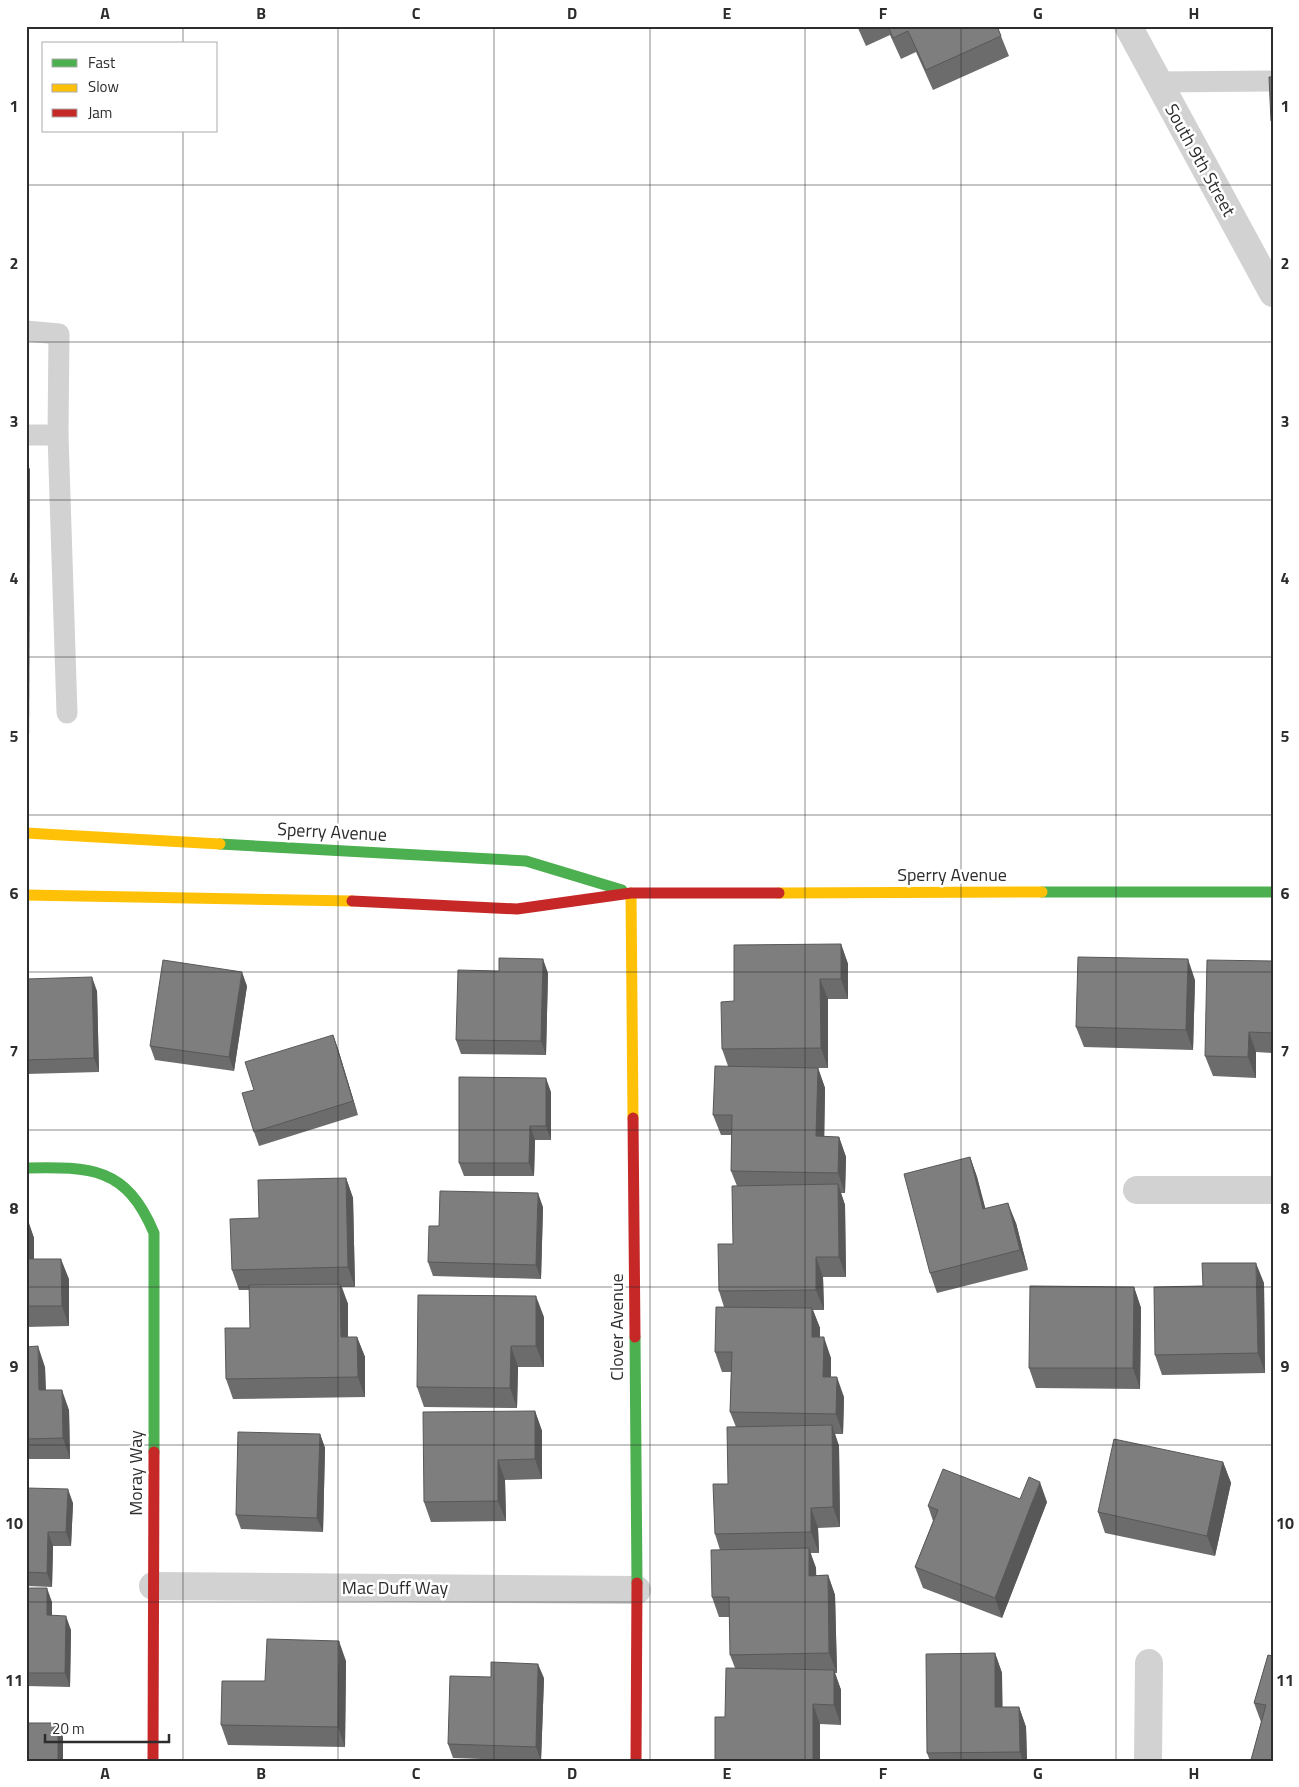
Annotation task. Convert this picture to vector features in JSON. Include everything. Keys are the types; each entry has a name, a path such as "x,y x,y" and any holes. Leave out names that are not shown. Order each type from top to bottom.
{"main road":[{"name":"Sperry Avenue","path":"26,832 526,861 631,893"},
{"name":"Sperry Avenue","path":"26,895 329,900 517,909 631,893 1273,892"},
{"name":"Clover Avenue","path":"631,893 637,1590 636,1761"},
{"name":"Moray Way","path":"26,1168 83,1168 110,1176 131,1192 146,1212 154,1233 153,1761"}],"street":[{"name":"South 9th Street","path":"1128,26 1273,293"},
{"path":"1137,1190 1273,1190"},
{"name":"Mac Duff Way","path":"153,1586 637,1590"},
{"path":"1148,1761 1149,1663"}],"lane":[{"path":"1158,82 1273,81"},
{"path":"26,331 59,334 58,435 67,712"},
{"path":"26,434 58,435"}],"building":[{"path":"888,26 997,26 1001,36 926,70 908,31 893,38"},
{"path":"1269,77 1273,77 1273,121 1271,121"},
{"path":"841,944 841,979 820,979 821,1048 722,1049 721,1002 734,1001 734,945"},
{"path":"1078,957 1188,959 1186,1030 1076,1027"},
{"path":"499,958 543,959 541,1041 456,1040 458,970 499,971"},
{"path":"163,960 242,972 229,1057 150,1046"},
{"path":"1207,960 1273,961 1273,1033 1249,1032 1248,1057 1205,1056"},
{"path":"92,977 94,1058 26,1060 26,979"},
{"path":"333,1035 353,1101 254,1132 242,1093 254,1090 245,1062"},
{"path":"715,1066 818,1068 816,1136 839,1137 838,1173 731,1171 732,1115 713,1115"},
{"path":"459,1077 546,1078 546,1126 530,1126 529,1163 459,1163"},
{"path":"970,1157 983,1209 1008,1203 1020,1250 930,1273 904,1174"},
{"path":"346,1178 348,1267 232,1270 230,1219 259,1218 258,1180"},
{"path":"838,1184 839,1257 816,1257 816,1290 719,1291 718,1244 733,1244 732,1186"},
{"path":"440,1191 538,1193 536,1265 428,1262 429,1226 439,1226"},
{"path":"26,1217 27,1259 61,1259 62,1306 26,1306"},
{"path":"1202,1263 1256,1263 1258,1353 1155,1355 1154,1287 1203,1286"},
{"path":"340,1284 341,1337 357,1337 358,1377 226,1379 225,1328 250,1328 249,1285"},
{"path":"1030,1286 1134,1287 1133,1368 1029,1368"},
{"path":"418,1295 536,1296 536,1346 511,1346 510,1388 417,1387"},
{"path":"716,1307 812,1308 812,1337 824,1337 823,1377 837,1377 836,1414 730,1412 732,1352 715,1352"},
{"path":"38,1346 39,1390 62,1390 63,1438 26,1439 26,1347"},
{"path":"535,1411 535,1459 498,1460 498,1501 424,1502 423,1412"},
{"path":"832,1425 833,1507 811,1508 811,1532 715,1534 713,1484 728,1484 727,1427"},
{"path":"238,1432 320,1434 317,1518 236,1515"},
{"path":"1114,1439 1223,1462 1207,1536 1098,1512"},
{"path":"943,1469 1020,1499 1029,1477 1040,1482 995,1598 915,1567 938,1510 928,1506"},
{"path":"26,1488 68,1489 66,1532 48,1532 47,1573 26,1572"},
{"path":"809,1548 809,1576 828,1575 829,1653 730,1655 729,1597 712,1597 711,1550"},
{"path":"26,1588 47,1588 47,1615 66,1616 65,1673 26,1673"},
{"path":"267,1639 339,1641 338,1727 221,1725 222,1681 265,1681"},
{"path":"995,1653 995,1707 1019,1707 1020,1752 927,1753 926,1654"},
{"path":"1268,1655 1273,1656 1273,1761 1255,1761 1251,1760 1266,1705 1254,1703"},
{"path":"491,1662 538,1664 536,1747 448,1744 450,1676 491,1677"},
{"path":"726,1668 834,1670 834,1705 813,1704 813,1761 715,1761 715,1717 725,1717"},
{"path":"26,1723 58,1723 58,1761 26,1761"}],"traffic: fast":[{"path":"220,844 526,861 622,890"},
{"path":"1042,892 1273,892"},
{"path":"26,1168 69,1168 87,1170 104,1175 118,1183 131,1194 143,1211 154,1233 154,1452"},
{"path":"635,1337 637,1583"}],"traffic: slow":[{"path":"26,833 220,844"},
{"path":"779,893 1042,892"},
{"path":"631,893 633,1118"},
{"path":"26,895 352,901"}],"traffic: jam":[{"path":"352,901 517,909 631,893 779,893"},
{"path":"633,1118 635,1337"},
{"path":"153,1761 154,1452"},
{"path":"636,1761 637,1583"}]}
